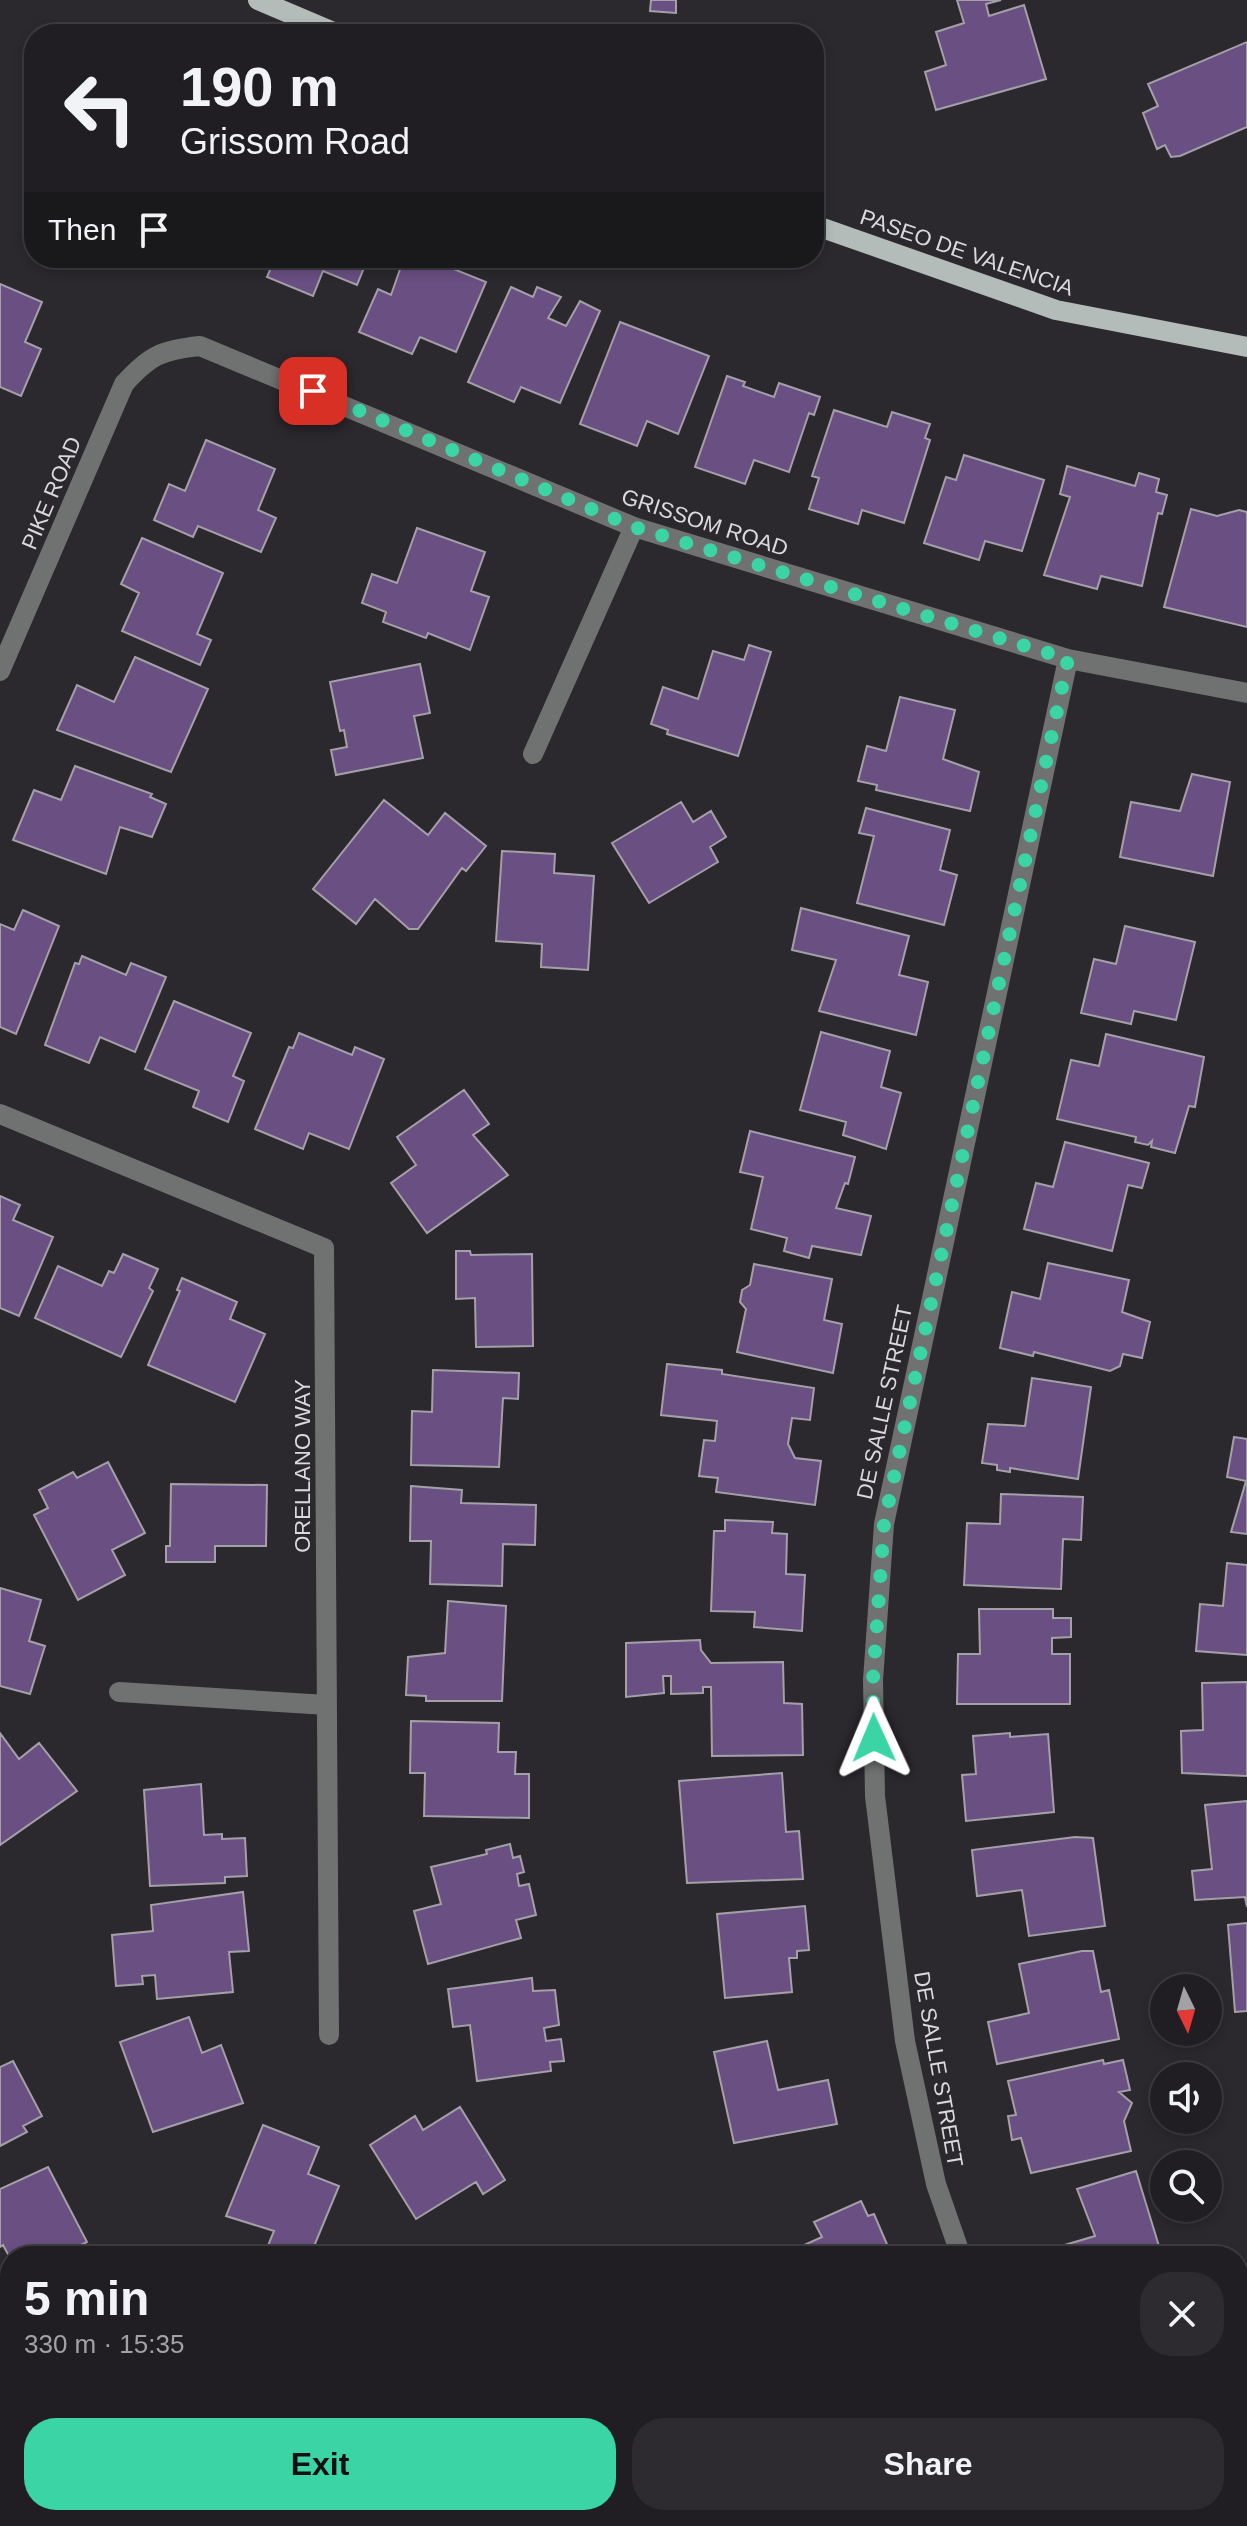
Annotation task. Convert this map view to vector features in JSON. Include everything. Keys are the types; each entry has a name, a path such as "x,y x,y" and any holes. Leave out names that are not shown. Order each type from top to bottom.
{"main road":[{"path":"258,0 314,24"},
{"name":"PASEO DE VALENCIA","path":"824,229 1056,310 1247,347"}],"street":[{"name":"GRISSOM ROAD","path":"166,350 200,346 225,354 634,527 1068,659 1247,693"},
{"name":"PIKE ROAD","path":"0,671 124,384 143,363 166,350"},
{"path":"533,754 634,527"},
{"name":"DE SALLE STREET","path":"958,2246 936,2184 905,2041 875,1796 874,1664 884,1524 1068,659"},
{"name":"ORELLANO WAY","path":"0,1114 324,1248 329,2035"},
{"path":"119,1692 327,1705"}],"building":[{"path":"651,0 676,0 676,13 650,11"},
{"path":"957,0 1001,0 986,4 989,16 1024,5 1046,79 936,110 925,72 946,65 936,32 964,23"},
{"path":"1247,42 1247,127 1180,156 1171,157 1165,145 1157,149 1143,113 1158,106 1148,84"},
{"path":"271,268 364,268 357,285 323,271 313,296 267,277"},
{"path":"400,268 451,268 486,282 456,352 420,337 412,354 359,332 378,289 391,295"},
{"path":"0,284 42,302 25,342 41,349 21,396 0,387"},
{"path":"511,287 533,297 537,287 561,297 548,318 566,326 580,301 600,311 560,403 521,387 514,402 468,382"},
{"path":"620,322 709,356 678,434 647,421 637,446 580,424"},
{"path":"727,376 745,382 743,386 774,397 779,383 820,397 814,415 809,413 789,472 754,460 745,484 695,467"},
{"path":"834,410 887,427 892,412 930,424 925,438 930,440 904,523 862,510 858,524 809,509 819,478 812,476"},
{"path":"206,440 275,469 258,510 276,518 261,552 198,526 193,537 154,520 169,484 185,491"},
{"path":"964,455 1044,480 1022,551 985,541 979,560 924,543 946,477 956,480"},
{"path":"1067,466 1135,486 1139,473 1159,479 1156,492 1167,495 1162,514 1158,513 1142,586 1101,576 1097,589 1044,575 1070,497 1060,494"},
{"path":"1191,509 1217,516 1239,510 1247,512 1247,627 1164,607"},
{"path":"417,528 485,552 471,591 489,597 470,650 428,633 426,638 383,622 386,612 362,603 372,574 397,583"},
{"path":"142,538 223,573 197,634 211,640 200,665 122,631 139,593 121,584"},
{"path":"749,645 771,652 738,756 667,734 668,730 651,724 663,687 698,699 713,651 744,660"},
{"path":"135,657 208,689 171,772 57,730 77,685 114,702"},
{"path":"420,664 430,713 414,716 423,758 336,775 331,750 347,747 344,730 340,731 330,682"},
{"path":"900,697 955,710 943,759 979,772 970,811 876,790 877,785 858,781 867,746 886,751"},
{"path":"75,766 152,794 150,797 166,804 152,837 120,827 106,874 13,840 34,790 61,800"},
{"path":"1192,774 1230,782 1213,876 1120,857 1131,802 1180,811"},
{"path":"384,800 428,835 445,813 486,846 466,871 462,868 418,929 409,929 375,899 356,924 313,889"},
{"path":"681,802 693,822 711,811 726,837 710,847 718,862 649,903 612,843"},
{"path":"866,808 950,830 940,870 957,875 944,925 857,903 874,836 859,833"},
{"path":"502,851 555,854 554,873 594,876 588,970 541,967 542,944 496,941"},
{"path":"801,908 909,936 899,975 928,982 916,1035 819,1011 836,960 792,950"},
{"path":"23,910 59,926 16,1034 0,1027 0,924 14,930"},
{"path":"1125,926 1195,942 1176,1020 1134,1011 1131,1024 1081,1013 1094,959 1116,964"},
{"path":"82,956 126,975 131,963 166,977 135,1052 100,1037 89,1063 45,1045 75,963 79,964"},
{"path":"174,1001 251,1033 233,1076 244,1081 228,1122 193,1107 199,1091 145,1069"},
{"path":"821,1032 890,1051 881,1087 901,1093 886,1149 843,1135 846,1122 800,1110"},
{"path":"299,1033 352,1055 355,1047 384,1059 349,1149 309,1133 303,1149 255,1129 289,1047 293,1048"},
{"path":"1106,1034 1204,1057 1195,1107 1189,1106 1175,1153 1151,1147 1152,1141 1148,1145 1135,1142 1136,1137 1057,1119 1071,1060 1099,1066"},
{"path":"464,1090 489,1124 473,1135 508,1175 427,1233 391,1183 416,1165 397,1137"},
{"path":"750,1131 855,1157 848,1184 845,1183 836,1208 871,1216 861,1255 812,1246 809,1258 784,1251 787,1238 751,1229 763,1177 740,1172"},
{"path":"1065,1142 1149,1163 1142,1188 1128,1185 1112,1251 1024,1229 1036,1183 1053,1187"},
{"path":"0,1196 20,1205 13,1220 53,1237 19,1316 0,1308"},
{"path":"456,1251 470,1251 471,1255 532,1254 533,1346 476,1347 475,1298 456,1299"},
{"path":"123,1254 158,1269 149,1288 153,1291 121,1357 35,1318 58,1266 102,1286 109,1271 114,1273"},
{"path":"1048,1263 1129,1280 1122,1312 1150,1322 1142,1358 1123,1354 1120,1366 1110,1371 1034,1352 1033,1356 1000,1348 1012,1292 1040,1299"},
{"path":"754,1264 832,1279 824,1320 842,1324 833,1373 737,1352 746,1309 740,1302 742,1290 750,1285"},
{"path":"182,1278 237,1302 230,1319 265,1334 235,1402 148,1365 180,1291 177,1290"},
{"path":"667,1364 722,1370 722,1374 814,1388 810,1420 792,1418 788,1444 795,1458 821,1461 815,1505 716,1492 718,1478 699,1476 704,1440 715,1441 717,1421 661,1415"},
{"path":"433,1370 519,1373 518,1399 503,1398 499,1467 411,1465 412,1411 432,1412"},
{"path":"1032,1378 1091,1387 1078,1479 1010,1468 1010,1472 997,1470 997,1465 982,1463 988,1424 1025,1426"},
{"path":"1234,1437 1247,1439 1247,1534 1231,1532 1246,1481 1227,1477"},
{"path":"108,1462 145,1533 112,1550 125,1575 78,1600 34,1515 48,1508 39,1490 73,1472 77,1478"},
{"path":"171,1484 267,1485 266,1546 215,1546 215,1562 166,1562 166,1546 170,1546"},
{"path":"411,1486 462,1490 461,1503 536,1505 535,1545 503,1544 502,1586 430,1584 431,1541 410,1541"},
{"path":"1001,1494 1083,1497 1081,1540 1063,1539 1061,1589 964,1585 967,1523 1000,1524"},
{"path":"725,1520 773,1522 772,1533 787,1534 786,1574 805,1575 802,1631 754,1627 755,1612 711,1611 714,1531 725,1531"},
{"path":"1227,1563 1247,1565 1247,1655 1196,1651 1200,1604 1223,1606"},
{"path":"0,1588 41,1600 29,1641 45,1646 30,1694 0,1686"},
{"path":"448,1601 506,1606 502,1701 426,1701 426,1696 406,1695 408,1657 445,1653"},
{"path":"979,1609 1053,1609 1053,1618 1071,1618 1071,1637 1052,1638 1052,1654 1070,1654 1070,1704 957,1704 958,1654 980,1654"},
{"path":"700,1640 701,1650 711,1663 783,1662 784,1703 802,1704 803,1755 712,1756 711,1687 703,1687 703,1693 671,1694 671,1676 663,1676 664,1693 626,1697 626,1643"},
{"path":"1247,1682 1247,1776 1182,1773 1181,1731 1203,1730 1202,1683"},
{"path":"411,1721 499,1723 498,1752 516,1752 515,1774 529,1774 529,1818 424,1816 425,1773 410,1773"},
{"path":"0,1733 19,1759 39,1743 77,1791 0,1845"},
{"path":"1010,1733 1010,1737 1048,1734 1054,1812 966,1821 962,1775 976,1774 973,1736"},
{"path":"782,1773 786,1832 799,1831 803,1879 687,1883 679,1781"},
{"path":"201,1784 204,1835 222,1834 222,1839 245,1838 247,1876 225,1877 225,1883 150,1886 144,1790"},
{"path":"1247,1801 1247,1907 1245,1897 1195,1900 1192,1871 1212,1869 1205,1805"},
{"path":"1075,1837 1093,1838 1105,1926 1029,1936 1022,1890 977,1896 972,1850"},
{"path":"510,1844 513,1858 520,1856 524,1872 517,1874 519,1886 529,1884 536,1915 516,1920 521,1938 428,1964 414,1911 441,1904 431,1867 487,1854 486,1850"},
{"path":"243,1892 249,1951 229,1952 233,1992 157,1999 155,1975 142,1976 143,1984 116,1986 112,1935 153,1931 151,1905"},
{"path":"805,1906 809,1950 797,1951 797,1958 789,1958 792,1992 725,1998 717,1914"},
{"path":"1247,1923 1247,2011 1235,2012 1228,1925"},
{"path":"1093,1951 1101,1992 1109,1990 1119,2039 997,2064 988,2022 1029,2013 1019,1964"},
{"path":"532,1978 533,1991 555,1990 559,2025 544,2028 546,2041 561,2039 564,2061 550,2062 551,2071 477,2081 470,2025 453,2027 448,1989"},
{"path":"189,2017 202,2053 221,2045 243,2103 153,2132 120,2042"},
{"path":"767,2041 778,2090 828,2080 837,2124 734,2143 714,2052"},
{"path":"1103,2060 1104,2064 1123,2060 1130,2090 1119,2092 1132,2103 1124,2121 1131,2151 1031,2173 1021,2138 1012,2140 1008,2116 1016,2115 1008,2081"},
{"path":"13,2061 42,2116 23,2126 27,2132 0,2146 0,2067"},
{"path":"460,2107 505,2180 483,2194 476,2182 416,2219 370,2145 415,2116 423,2130"},
{"path":"263,2125 319,2147 308,2174 339,2186 314,2246 268,2246 274,2231 226,2216"},
{"path":"48,2167 87,2242 79,2246 0,2246 0,2189"},
{"path":"1136,2171 1159,2246 1061,2246 1095,2236 1077,2189"},
{"path":"861,2201 868,2216 874,2214 888,2246 802,2246 822,2237 814,2222"}],"route":[{"path":"313,391 634,527 1068,659 949,1204 884,1524 873,1680 874,1738"}]}
